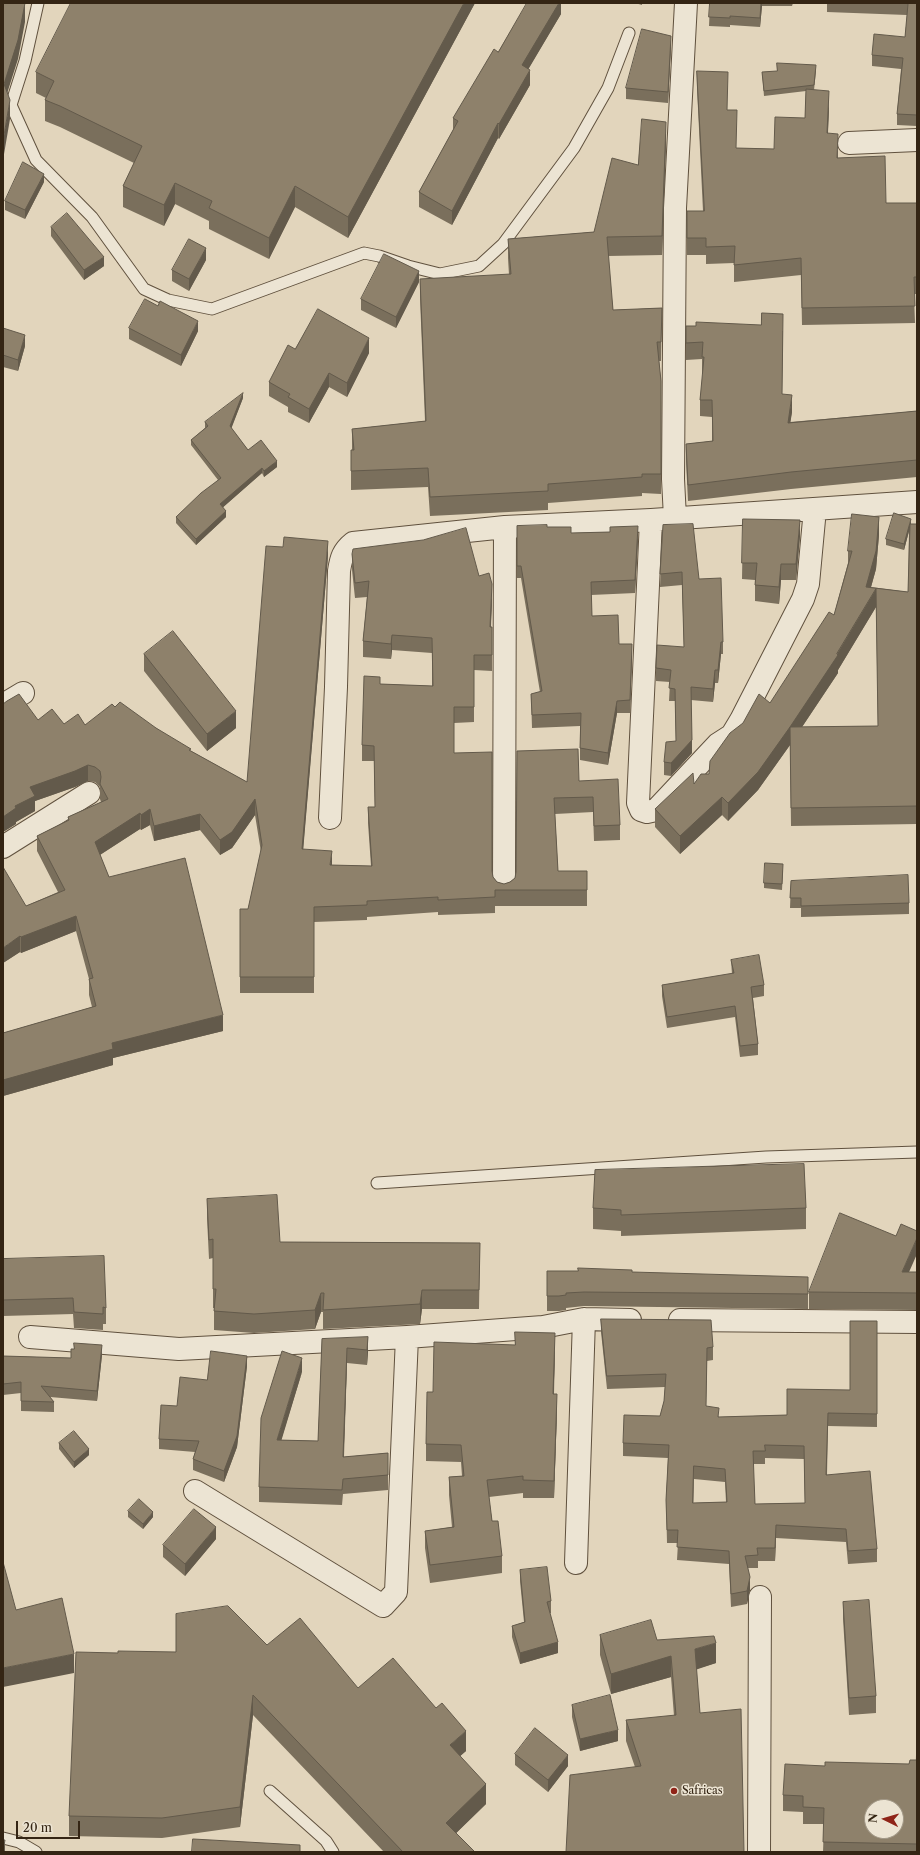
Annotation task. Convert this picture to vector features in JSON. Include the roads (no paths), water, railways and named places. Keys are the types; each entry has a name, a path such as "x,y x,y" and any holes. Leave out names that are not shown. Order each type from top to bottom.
{"street":[{"path":"675,518 673,479 675,208 686,3"},
{"path":"849,143 917,140"},
{"path":"330,818 336,687 339,571 340,560 345,549 353,543 505,527 651,520 917,502"},
{"path":"651,520 638,803 641,810 647,812 656,810 718,744 732,735 741,720 803,599 808,584 815,509"},
{"path":"504,887 505,527"},
{"path":"3,705 23,693"},
{"path":"3,847 89,793"},
{"path":"576,1563 584,1320"},
{"path":"30,1337 179,1349 406,1337 543,1327 584,1320 917,1322"},
{"path":"195,1491 383,1606 396,1592 406,1337"},
{"path":"759,1852 760,1597"}],"lane":[{"path":"38,3 25,61 11,105 36,160 92,217 144,288 168,300 212,309 364,253 440,274 479,266 502,244 574,148 608,88 629,33"},
{"path":"377,1183 766,1157 917,1152"},
{"path":"270,1791 326,1842 333,1852"},
{"path":"3,1838 18,1842 36,1852"}],"place":[{"name":"Safricas","path":"674,1791"}]}
